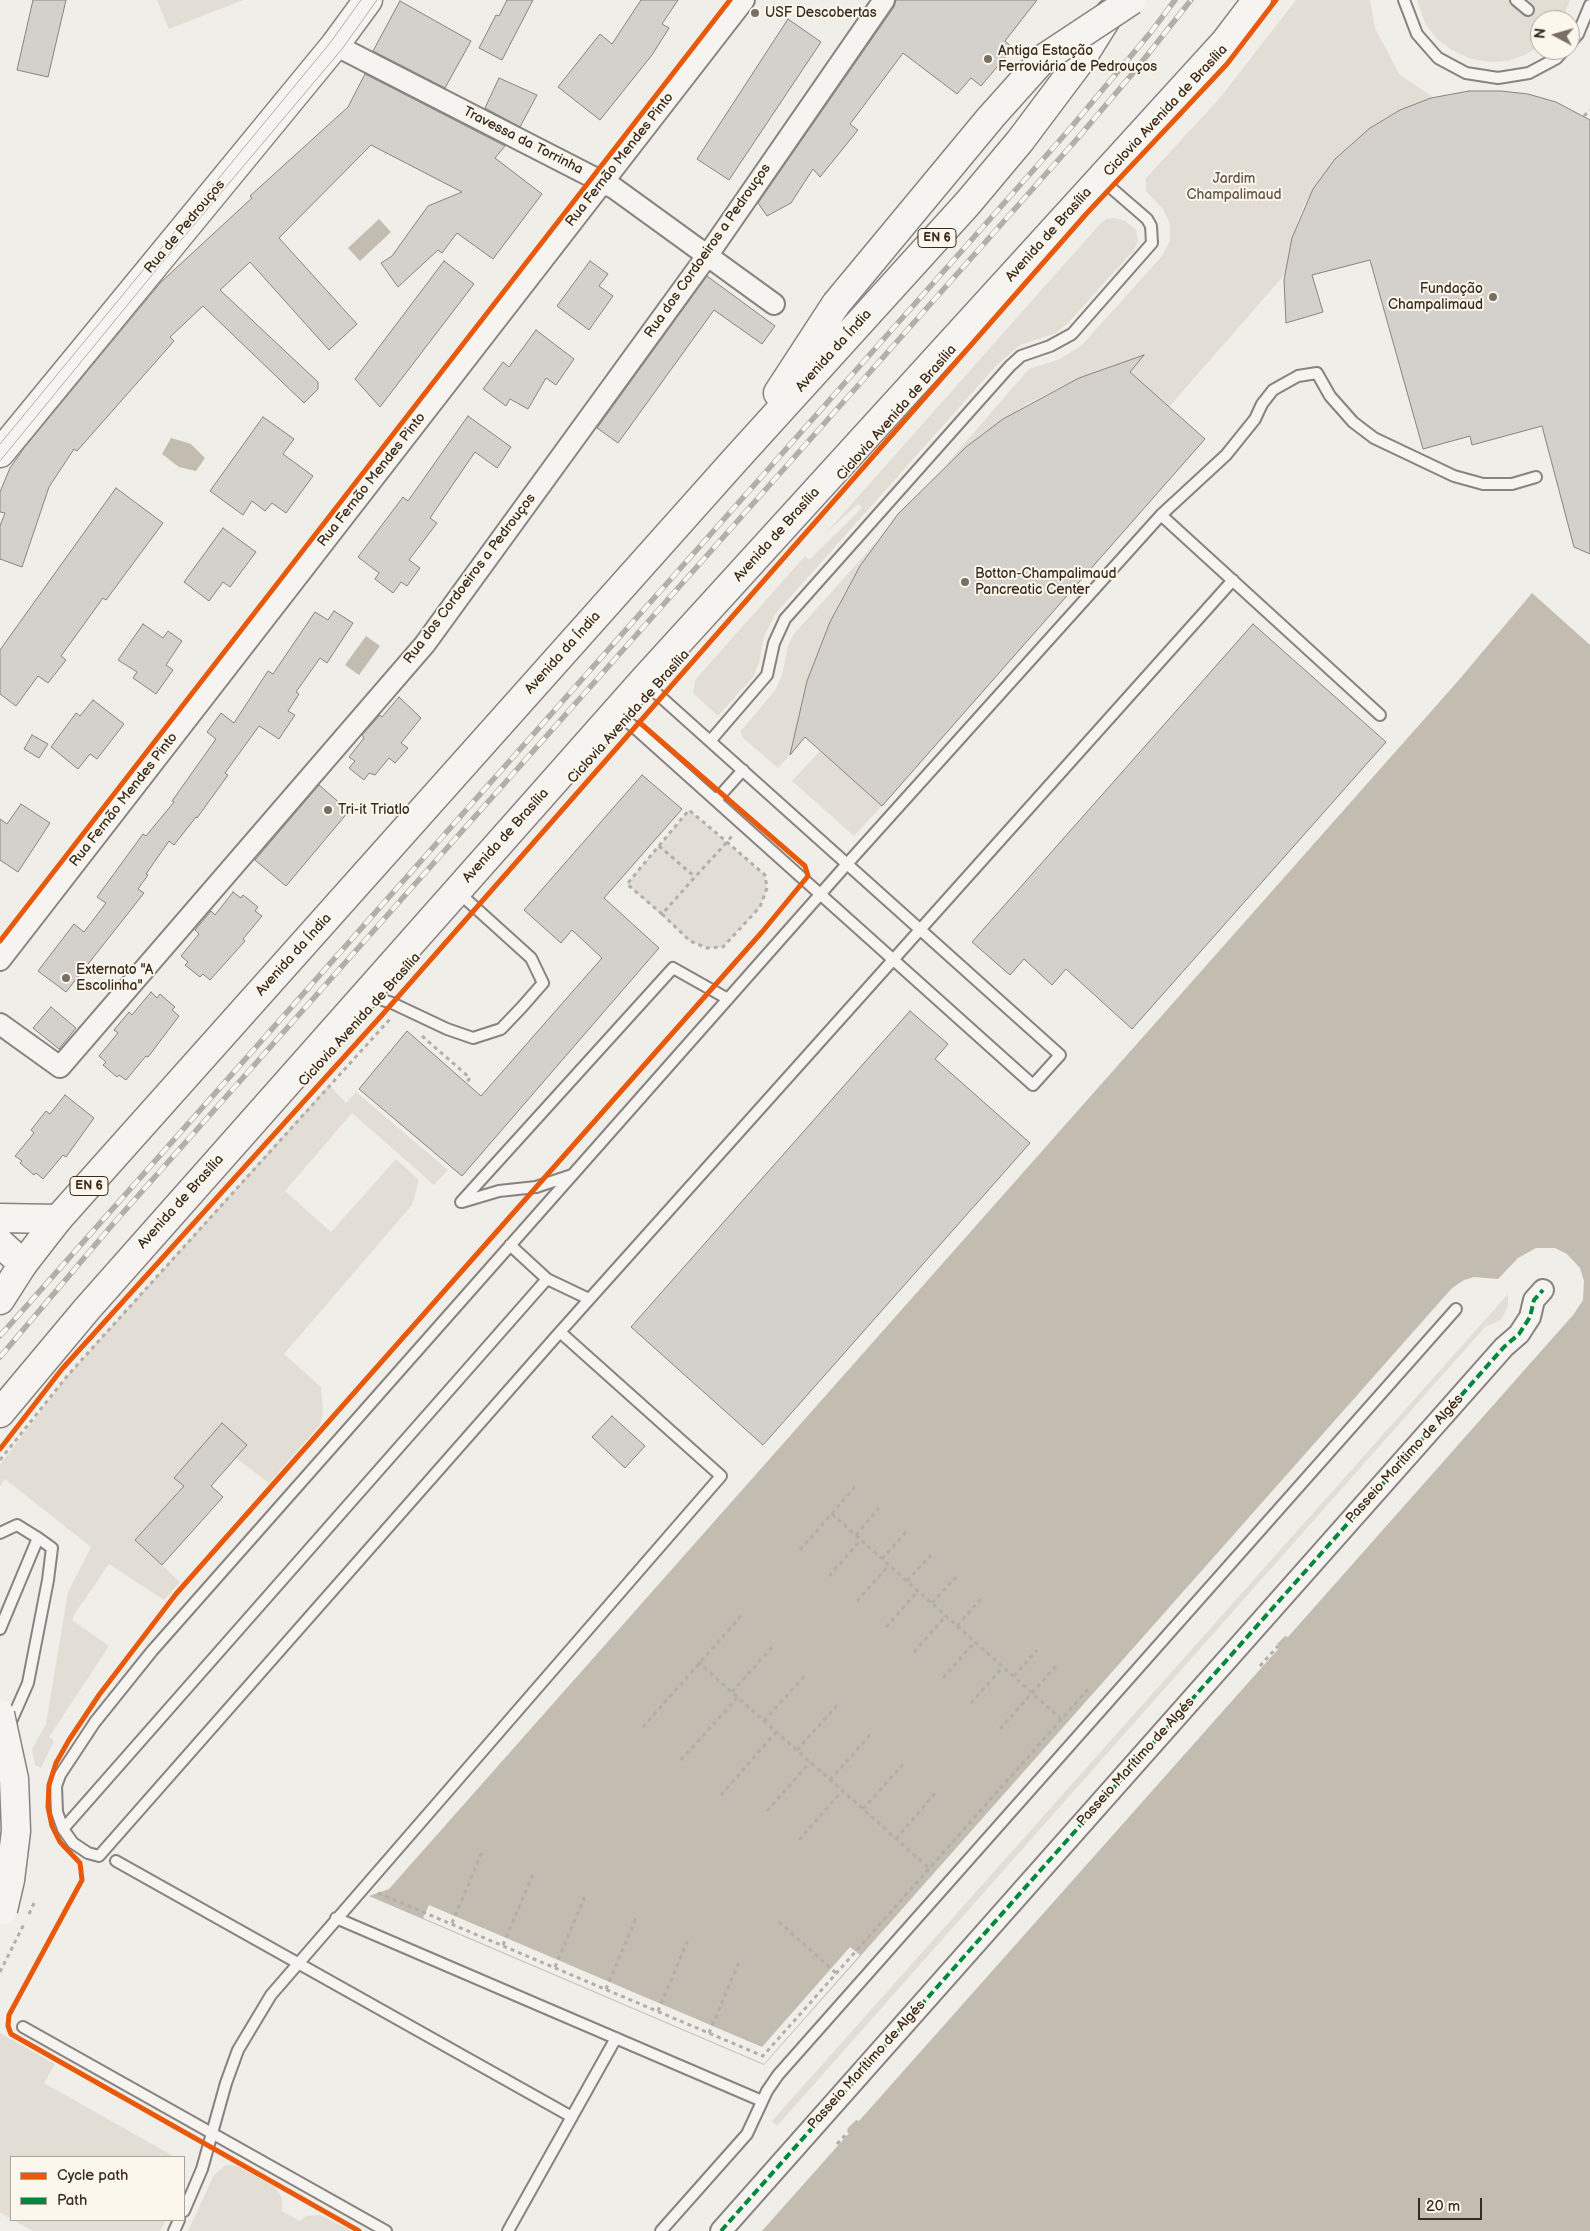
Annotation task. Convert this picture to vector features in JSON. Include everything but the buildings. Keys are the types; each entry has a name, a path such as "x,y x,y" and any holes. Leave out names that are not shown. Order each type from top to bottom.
{"main road":[{"name":"Rua de Pedrouços","path":"0,453 335,46 368,0"},
{"name":"Avenida da Índia","path":"0,1300 23,1264 58,1219 735,460 968,203 1020,141 1080,61 1119,0"},
{"path":"735,460 836,304 991,118 1043,59 1132,0"},
{"name":"Avenida de Brasília","path":"6,1424 93,1302 374,1005 457,891 643,681 1225,42 1257,0"},
{"path":"0,1218 58,1219"},
{"path":"0,1243 23,1264"},
{"name":"EN 6","path":"0,1281 23,1264"},
{"path":"0,1714 14,1779 16,1830 12,1871 3,1910"}],"street":[{"name":"Rua Fernão Mendes Pinto","path":"0,960 744,0"},
{"name":"Rua dos Cordoeiros a Pedrouços","path":"0,1024 60,1067 425,644 707,256 884,0"},
{"name":"Travessa da Torrinha","path":"335,46 603,182 774,304"},
{"name":"Passeio Marítimo de Algés","path":"721,2231 1504,1348 1519,1334 1526,1324 1534,1300 1542,1290"}],"lane":[{"path":"1404,0 1417,34 1438,58 1466,73 1498,78 1529,73 1553,60"},
{"path":"1516,0 1528,10"},
{"path":"1580,29 1590,5"},
{"path":"711,740 767,675 774,642 785,619 1010,366 1021,356 1050,346 1072,334 1149,248 1153,235 1147,219 1100,179"},
{"path":"1233,580 589,1299 99,1856 88,1853 73,1844 57,1812 56,1786 60,1775 95,1722 152,1651 820,894 1161,515 1226,455 1255,419 1262,404 1273,390 1298,376 1317,373 1330,396 1353,422 1374,438 1454,476 1483,484 1512,484 1536,477"},
{"path":"1161,515 1380,715"},
{"path":"617,712 1033,1085 1060,1054 643,681"},
{"path":"716,800 743,770"},
{"name":"Avenida de Brasília","path":"374,1005 392,1003 447,1029 473,1038 501,1030 542,982 531,958 457,891"},
{"path":"572,1175 536,1187 499,1191 461,1202 673,968 728,999"},
{"path":"510,1245 547,1279 589,1299"},
{"path":"64,1829 547,1279"},
{"path":"661,2231 747,2134 762,2101 778,2075 1456,1309"},
{"path":"185,2209 202,2169 226,2083 238,2050 271,1995 721,1476 560,1332"},
{"path":"0,1533 17,1525 52,1548 48,1580 28,1683 0,1745"},
{"path":"0,1629 38,1538"},
{"path":"116,1861 572,2117"},
{"path":"336,1918 762,2101"},
{"path":"23,2027 386,2231"},
{"path":"508,2231 616,2038"}],"path":[{"path":"1584,116 1590,110"},
{"path":"689,810 765,875 768,888 760,907 723,947 707,948 690,941 627,884 659,846 689,810"},
{"path":"662,914 743,824"},
{"path":"659,846 695,877"},
{"path":"374,1005 391,1018 400,1021"},
{"path":"0,1460 68,1375 391,1018"},
{"path":"416,1031 470,1078 466,1083"},
{"path":"0,1450 6,1424"},
{"path":"800,1550 856,1487"},
{"path":"856,1535 879,1508"},
{"path":"832,1514 1061,1719"},
{"path":"882,1559 906,1532"},
{"path":"829,1576 861,1540"},
{"path":"908,1581 931,1554"},
{"path":"857,1601 889,1565"},
{"path":"932,1603 956,1577"},
{"path":"886,1627 918,1591"},
{"path":"957,1626 981,1599"},
{"path":"643,1726 741,1616"},
{"path":"914,1652 946,1616"},
{"path":"943,1678 975,1642"},
{"path":"732,1692 774,1645"},
{"path":"1260,1666 1278,1646"},
{"path":"1014,1676 1037,1650"},
{"path":"698,1662 929,1868"},
{"path":"1000,1729 1056,1666"},
{"path":"971,1703 1003,1667"},
{"path":"764,1721 806,1674"},
{"path":"378,1893 763,2056 1090,1687"},
{"path":"682,1760 738,1697"},
{"path":"797,1750 839,1703"},
{"path":"720,1795 776,1732"},
{"path":"830,1780 872,1733"},
{"path":"767,1811 810,1762"},
{"path":"862,1809 904,1762"},
{"path":"799,1840 842,1791"},
{"path":"896,1839 937,1791"},
{"path":"452,1923 482,1852"},
{"path":"503,1945 533,1874"},
{"path":"555,1967 585,1896"},
{"path":"0,1972 35,1901"},
{"path":"606,1989 636,1918"},
{"path":"885,1918 890,1922"},
{"path":"779,1922 836,1973"},
{"path":"658,2011 688,1940"},
{"path":"709,2033 739,1962"},
{"path":"837,2144 849,2130"}],"green space":[{"path":"157,0 243,0 169,29"},
{"name":"Jardim Champalimaud","path":"1296,0 1370,0 1375,28 1399,74 1434,98 1385,118 1358,138 1335,159 1304,205 1292,238 1286,273 1169,407 1130,372 1143,356 1079,378 1027,404 983,433 943,468 1029,369 1060,359 1082,345 1162,256 1170,241 1170,224 1163,209 1146,191 1146,178 1219,99"},
{"path":"1417,0 1570,0 1566,10 1530,10 1530,52 1507,61 1488,62 1469,58 1452,50 1437,39 1425,23"},
{"path":"1114,218 1125,221 1136,230 1138,241 1134,250 1068,323 1056,333 1020,345 996,366 776,613 764,636 759,663 753,677 718,716 693,693 695,680 805,556 809,560 862,508 858,504 825,534 1099,225 1106,219"},
{"path":"877,541 842,597 830,622 807,681 790,755 778,768 742,737 741,731 776,689 782,675 788,646 793,635"},
{"path":"820,751 882,806 854,836 792,781"},
{"path":"689,810 765,875 767,888 760,907 723,947 707,948 690,941 627,884"},
{"path":"329,1085 346,1103 356,1092 448,1170 434,1185 352,1113 285,1191 331,1232 396,1159 419,1180 412,1205 284,1354 321,1387 323,1414 320,1425 269,1483 236,1458 247,1445 222,1424 175,1478 184,1486 135,1540 180,1582 164,1600 109,1564 76,1612 72,1620 109,1646 49,1737 54,1741 41,1768 35,1765 32,1749 46,1724 68,1592 91,1547 5,1479 0,1486 0,1465 68,1375"},
{"path":"1508,1294 1508,1306 1501,1320 1486,1326 777,2126 772,2121"},
{"path":"0,2033 55,2064 44,2083 173,2156 10,2156 10,2218 0,2212"},
{"path":"226,2165 237,2166 275,2187 282,2198 282,2211 300,2221 306,2216 320,2215 352,2231 188,2231 214,2175"},
{"path":"15,2221 165,2221 160,2231 33,2231"}],"shaded area":[{"path":"379,219 391,232 360,261 348,248"},
{"path":"171,438 191,444 205,458 196,471 179,467 162,454"},
{"path":"1532,593 1590,645 1590,2231 762,2231 850,2132 847,2129 856,2120 859,2121 1279,1648 1277,1644 1285,1636 1288,1637 1574,1314 1583,1300 1584,1281 1580,1268 1567,1254 1555,1248 1536,1248 1518,1258 1498,1279 1474,1277 1464,1280 1452,1288 764,2065 369,1896 389,1889 1458,681"},
{"path":"366,636 380,646 359,675 345,665"}],"pier":[{"path":"429,1905 762,2047 850,1947 860,1955 764,2064 423,1918"}],"tram line":[{"path":"0,444 330,43 361,0"},
{"path":"0,461 161,264 342,49 377,0"}],"railway":[{"path":"0,1336 1068,131 1151,32 1175,0"},
{"path":"0,1357 113,1224 1077,139 1191,0"}],"marked path":[{"path":"721,2231 1504,1347 1519,1334 1530,1317 1534,1300 1543,1290"}],"cycle path":[{"path":"0,941 730,0"},
{"name":"Ciclovia Avenida de Brasília","path":"0,1449 62,1369 382,1015 1087,213 1227,64 1276,0"},
{"name":"Ciclovia Avenida de Brasília","path":"359,2231 11,2034 8,2026 9,2015 82,1880 80,1863 60,1842 52,1826 48,1807 49,1785 56,1763 69,1740 99,1695 176,1594 762,932 808,876 805,866 639,722"}],"place":[{"name":"USF Descobertas","path":"755,13"},
{"name":"Antiga Estação Ferroviária de Pedrouços","path":"988,59"},
{"name":"Fundação Champalimaud","path":"1493,297"},
{"name":"Botton-Champalimaud Pancreatic Center","path":"965,582"},
{"name":"Tri-it Triatlo","path":"328,810"},
{"name":"Externato \"A Escolinha\"","path":"66,978"}]}
